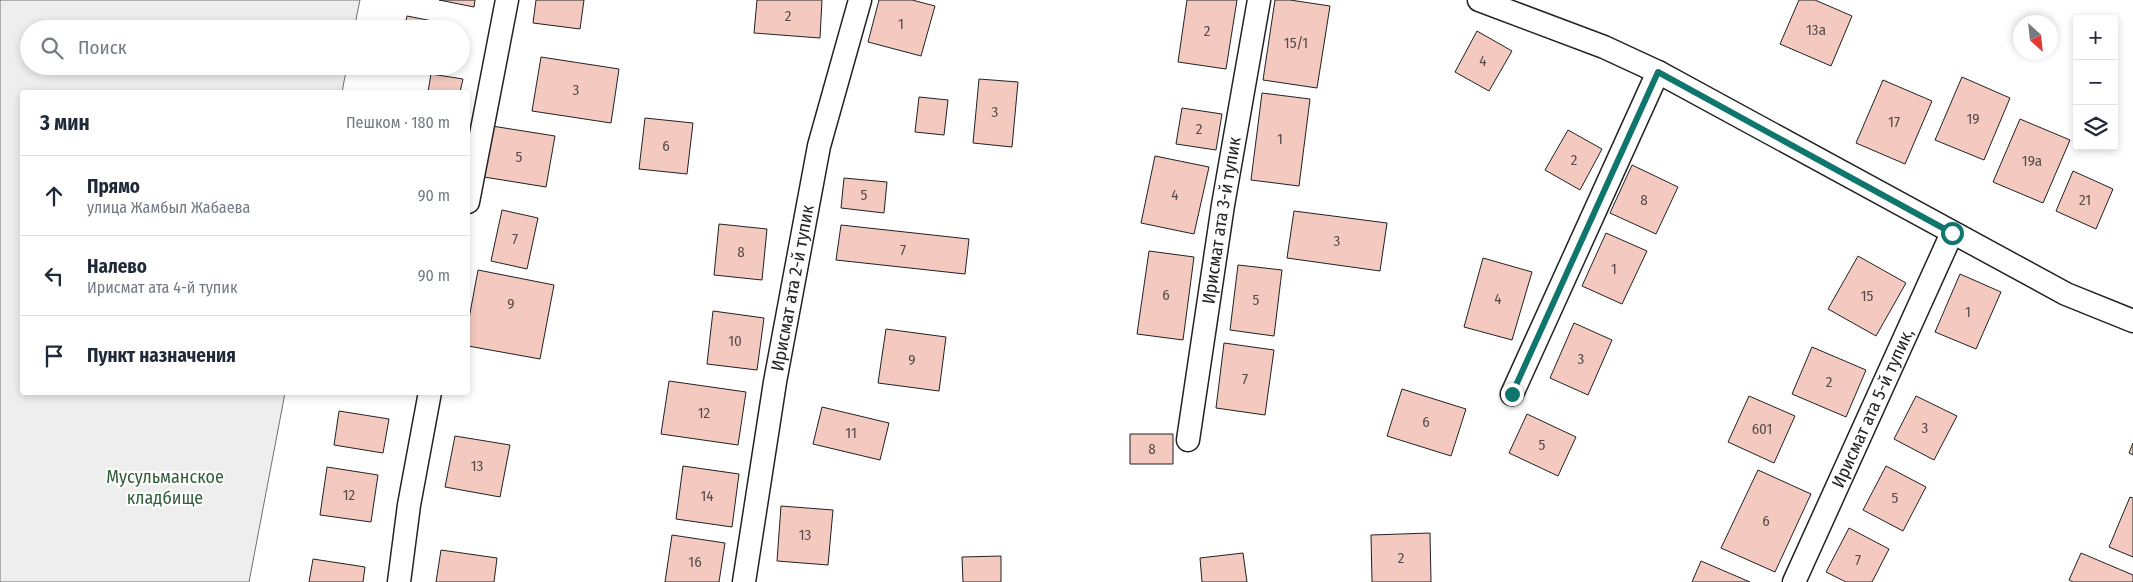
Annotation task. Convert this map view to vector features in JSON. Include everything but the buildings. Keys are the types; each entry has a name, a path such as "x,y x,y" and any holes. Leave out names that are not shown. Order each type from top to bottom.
{"street":[{"path":"470,192 507,0"},
{"name":"Ирисмат ата 2-й тупик","path":"744,582 775,382 819,146 860,0"},
{"name":"Ирисмат ата 3-й тупик","path":"1188,440 1223,205 1258,0"},
{"path":"1479,0 1604,47 1658,72 2066,294 2133,321"},
{"path":"1512,394 1658,72"},
{"name":"Ирисмат ата 5-й тупик,","path":"1794,582 1952,233"},
{"path":"399,582 408,505 429,395"}],"green space":[{"name":"Мусульманское кладбище","path":"0,0 360,0 356,20 20,20 20,75 345,75 342,90 20,90 20,395 285,395 249,582 0,582"}],"route":[{"path":"1512,394 1658,72 1952,233"}]}
